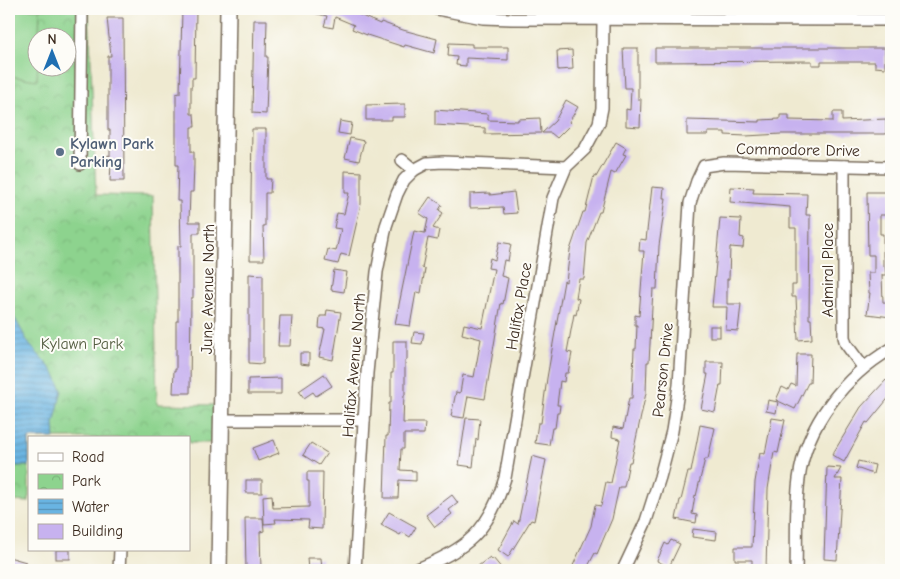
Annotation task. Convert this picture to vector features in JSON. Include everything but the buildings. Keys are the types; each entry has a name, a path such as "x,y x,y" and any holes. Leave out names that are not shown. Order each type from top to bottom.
{"street":[{"path":"80,164 82,9"},
{"name":"June Avenue North","path":"220,570 228,9"},
{"path":"437,9 483,18 603,19 875,14 891,20"},
{"name":"Halifax Place","path":"415,570 456,552 478,531 498,499 506,468 553,198 566,167 585,149 600,122 602,108 603,19"},
{"path":"402,160 414,170 427,163 443,162 566,167"},
{"name":"Commodore Drive","path":"704,166 724,164 891,167"},
{"name":"Pearson Drive","path":"623,570 646,521 672,431 679,385 690,203 704,166"},
{"name":"Admiral Place","path":"844,166 844,337 846,344 864,367"},
{"name":"Halifax Avenue North","path":"354,570 364,420 377,272 386,226 397,194 404,180 414,170"},
{"path":"796,570 799,478 805,453 814,430 826,409 842,389 864,367 891,349"},
{"path":"222,420 364,420"},
{"path":"120,552 120,570"}],"green space":[{"name":"Kylawn Park","path":"9,9 89,9 96,195 153,196 157,404 214,405 215,443 190,443 190,436 28,436 28,502 9,501"},
{"path":"9,9 40,9 39,28 28,28 28,78 37,78 37,80 9,76"}],"water":[{"path":"9,313 12,313 29,344 54,372 62,390 54,424 55,436 28,436 28,466 9,466"}],"place":[{"name":"Kylawn Park Parking","path":"60,152"}]}
